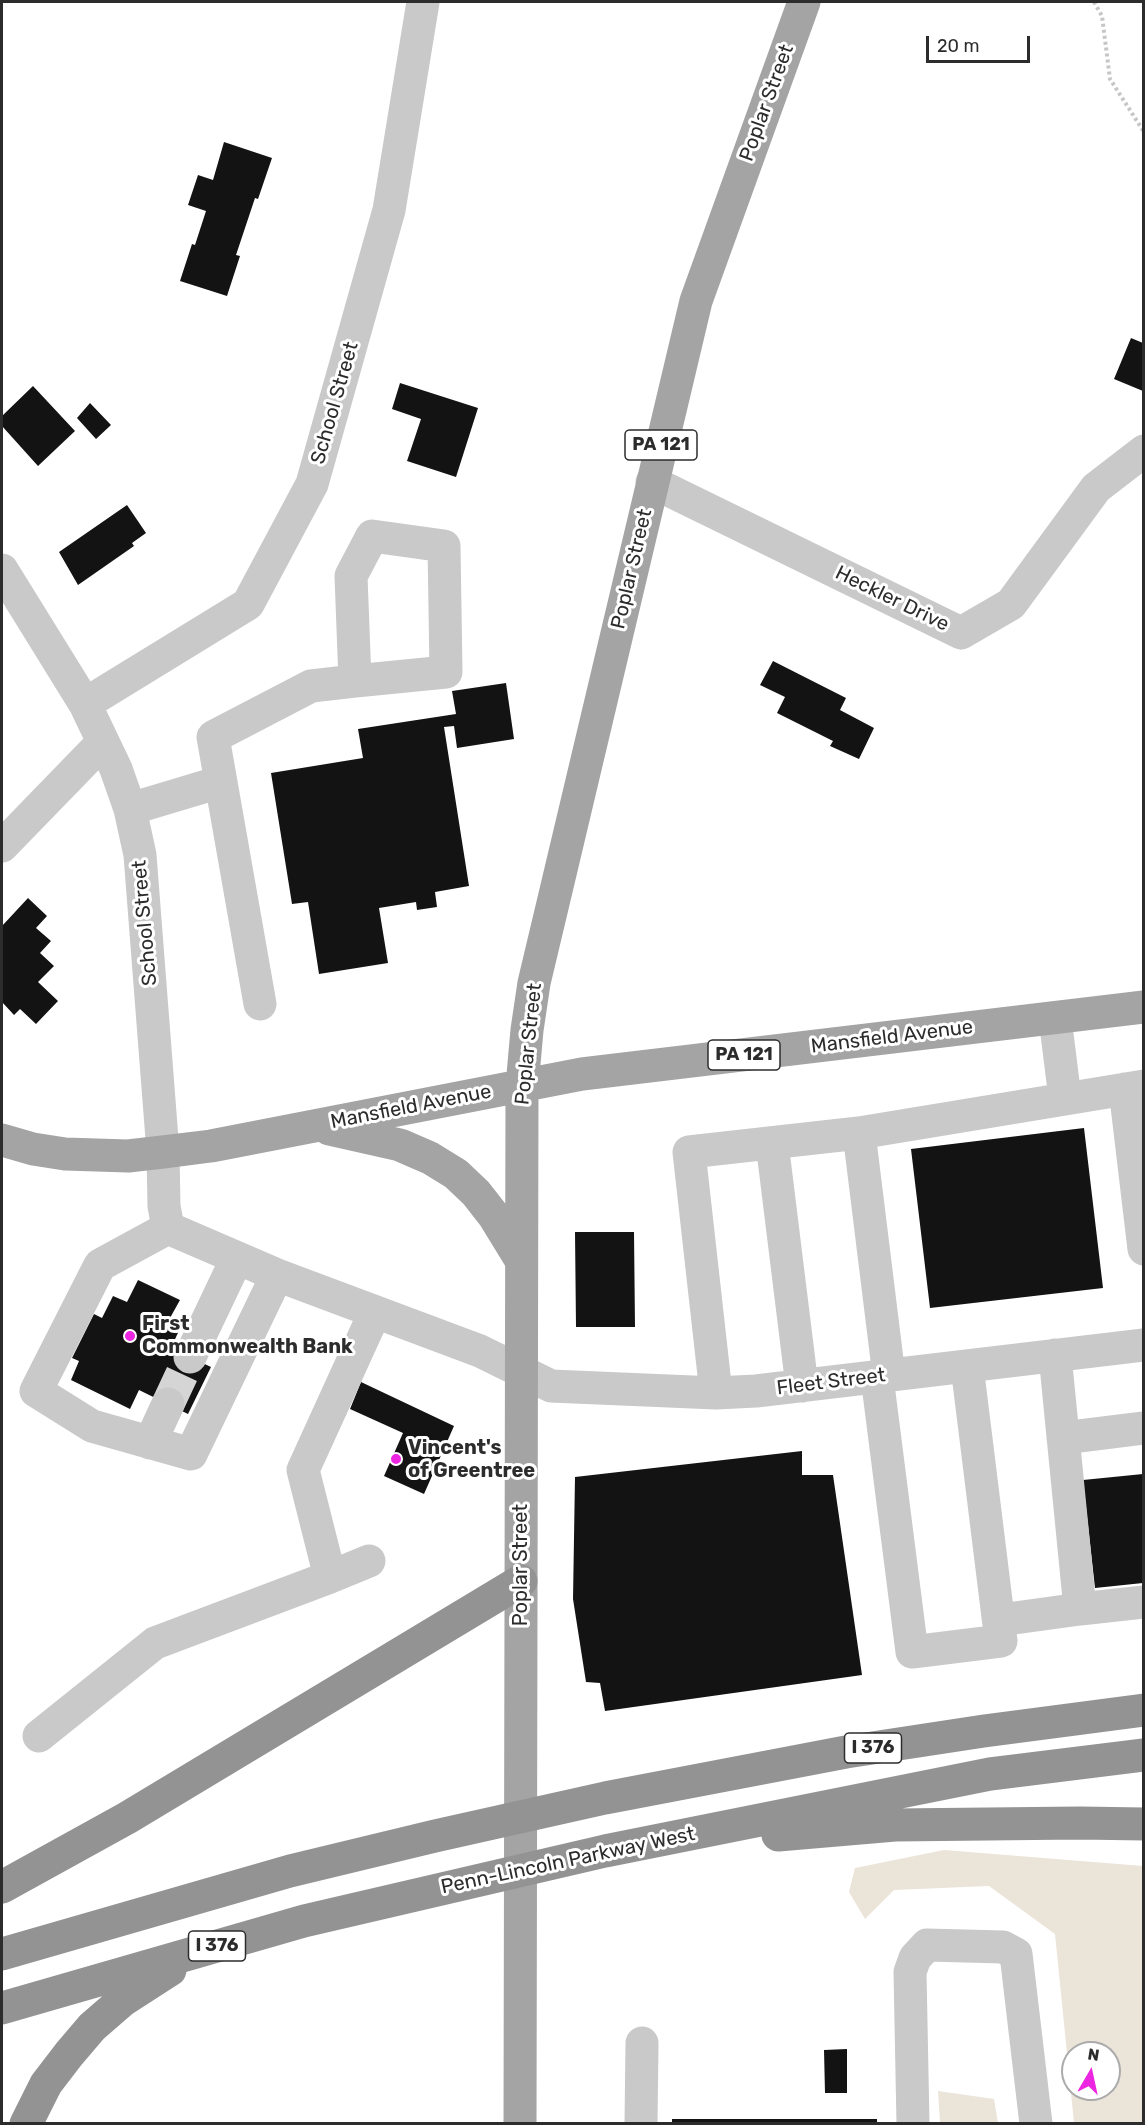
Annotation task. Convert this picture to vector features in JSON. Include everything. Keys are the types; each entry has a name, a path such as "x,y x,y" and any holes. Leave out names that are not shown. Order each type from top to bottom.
{"highway":[{"path":"2,1887 127,1818 521,1581"},
{"name":"I 376","path":"2,1954 290,1871 604,1798 846,1752 1143,1710"},
{"name":"Penn-Lincoln Parkway West","path":"2,2008 304,1922 435,1889 610,1850 990,1774 1143,1755"},
{"path":"610,1850 895,1825 1143,1824"},
{"path":"26,2124 46,2084 92,2027 122,2001 156,1978 215,1946"}],"main road":[{"name":"Poplar Street","path":"520,2124 522,1086 527,1029 534,983 696,301 804,2"},
{"name":"Mansfield Avenue","path":"2,1140 33,1149 65,1154 128,1156 163,1152 211,1146 582,1074 1143,1007"},
{"path":"313,1126 400,1145 447,1168 477,1193 522,1260"}],"street":[{"name":"School Street","path":"85,704 248,604 312,484 389,210 423,2"},
{"name":"Heckler Drive","path":"652,482 961,633 1011,603 1096,488 1143,451"},
{"path":"260,1004 213,737 310,686 446,672 444,546 372,536 351,576 355,681"},
{"name":"School Street","path":"2,570 85,704 116,769 130,809 140,855 163,1152 164,1206 168,1228"},
{"path":"2,846 103,742"},
{"path":"130,809 220,782"},
{"path":"1055,1018 1065,1098"},
{"path":"716,1393 689,1152 859,1133 1134,1087 1143,1249"},
{"path":"859,1133 912,1652 1001,1641 967,1366"},
{"path":"772,1143 802,1386"},
{"path":"168,1228 100,1265 36,1391 92,1426 191,1454 277,1275"},
{"name":"Fleet Street","path":"168,1228 277,1275 480,1351 551,1386 716,1393 756,1391 1143,1345"},
{"path":"190,1357 237,1258"},
{"path":"330,1577 303,1470 375,1312"},
{"path":"1055,1355 1080,1609"},
{"path":"150,1443 168,1404"},
{"path":"1063,1438 1143,1428"},
{"path":"39,1736 155,1643 369,1561"},
{"path":"1000,1620 1143,1602"},
{"path":"914,2124 909,1972 915,1958 927,1945 1004,1947 1016,1954 1036,2124"},
{"path":"641,2124 642,2043"}],"path":[{"path":"1094,2 1102,16 1110,79 1143,132"}],"shaded area":[{"path":"944,1850 1143,1866 1143,2123 1074,2123 1072,2101 1121,2101 1121,2041 1066,2041 1055,1934 989,1886 894,1890 865,1919 849,1892 855,1868"},
{"path":"938,2091 994,2099 998,2123 940,2123"}],"building":[{"path":"224,142 272,158 258,199 255,198 236,255 240,256 227,296 180,281 206,211 188,205 198,175 213,180"},
{"path":"1131,338 1143,343 1143,391 1114,379"},
{"path":"400,383 478,408 456,477 407,461 421,419 392,409"},
{"path":"33,386 75,431 38,466 2,426 2,416"},
{"path":"90,403 111,425 96,439 77,418"},
{"path":"127,505 146,533 132,543 134,546 78,585 59,552"},
{"path":"773,661 846,698 840,710 874,728 859,759 830,746 833,741 777,713 785,697 760,685"},
{"path":"506,683 514,739 457,748 454,726 444,727 469,886 435,892 437,907 417,910 416,902 379,908 388,963 319,974 308,902 292,904 271,773 363,758 358,729 456,714 452,691"},
{"path":"28,898 47,916 36,928 51,941 40,953 54,966 38,982 58,1001 36,1024 20,1009 14,1015 2,1002 2,926"},
{"path":"1084,1128 1103,1288 930,1308 911,1149"},
{"path":"575,1232 634,1232 635,1327 576,1327"},
{"name":"First Commonwealth Bank","path":"138,1280 180,1300 170,1318 182,1324 171,1348 211,1367 188,1414 139,1390 130,1409 71,1380 79,1361 72,1358 94,1314 102,1318 113,1296 127,1302"},
{"path":"361,1382 454,1426 424,1494 384,1476 403,1433 350,1409"},
{"path":"802,1451 802,1475 833,1475 862,1675 605,1711 600,1683 586,1682 573,1599 575,1477"},
{"path":"1143,1474 1143,1583 1095,1588 1083,1480"},
{"path":"847,2049 847,2093 825,2093 824,2050"},
{"path":"672,2119 877,2119 877,2124 672,2124"}],"tunnel":[{"path":"168,1404 190,1357"}],"place":[{"name":"First Commonwealth Bank","path":"130,1336"},
{"name":"Vincent's of Greentree","path":"396,1459"}]}
